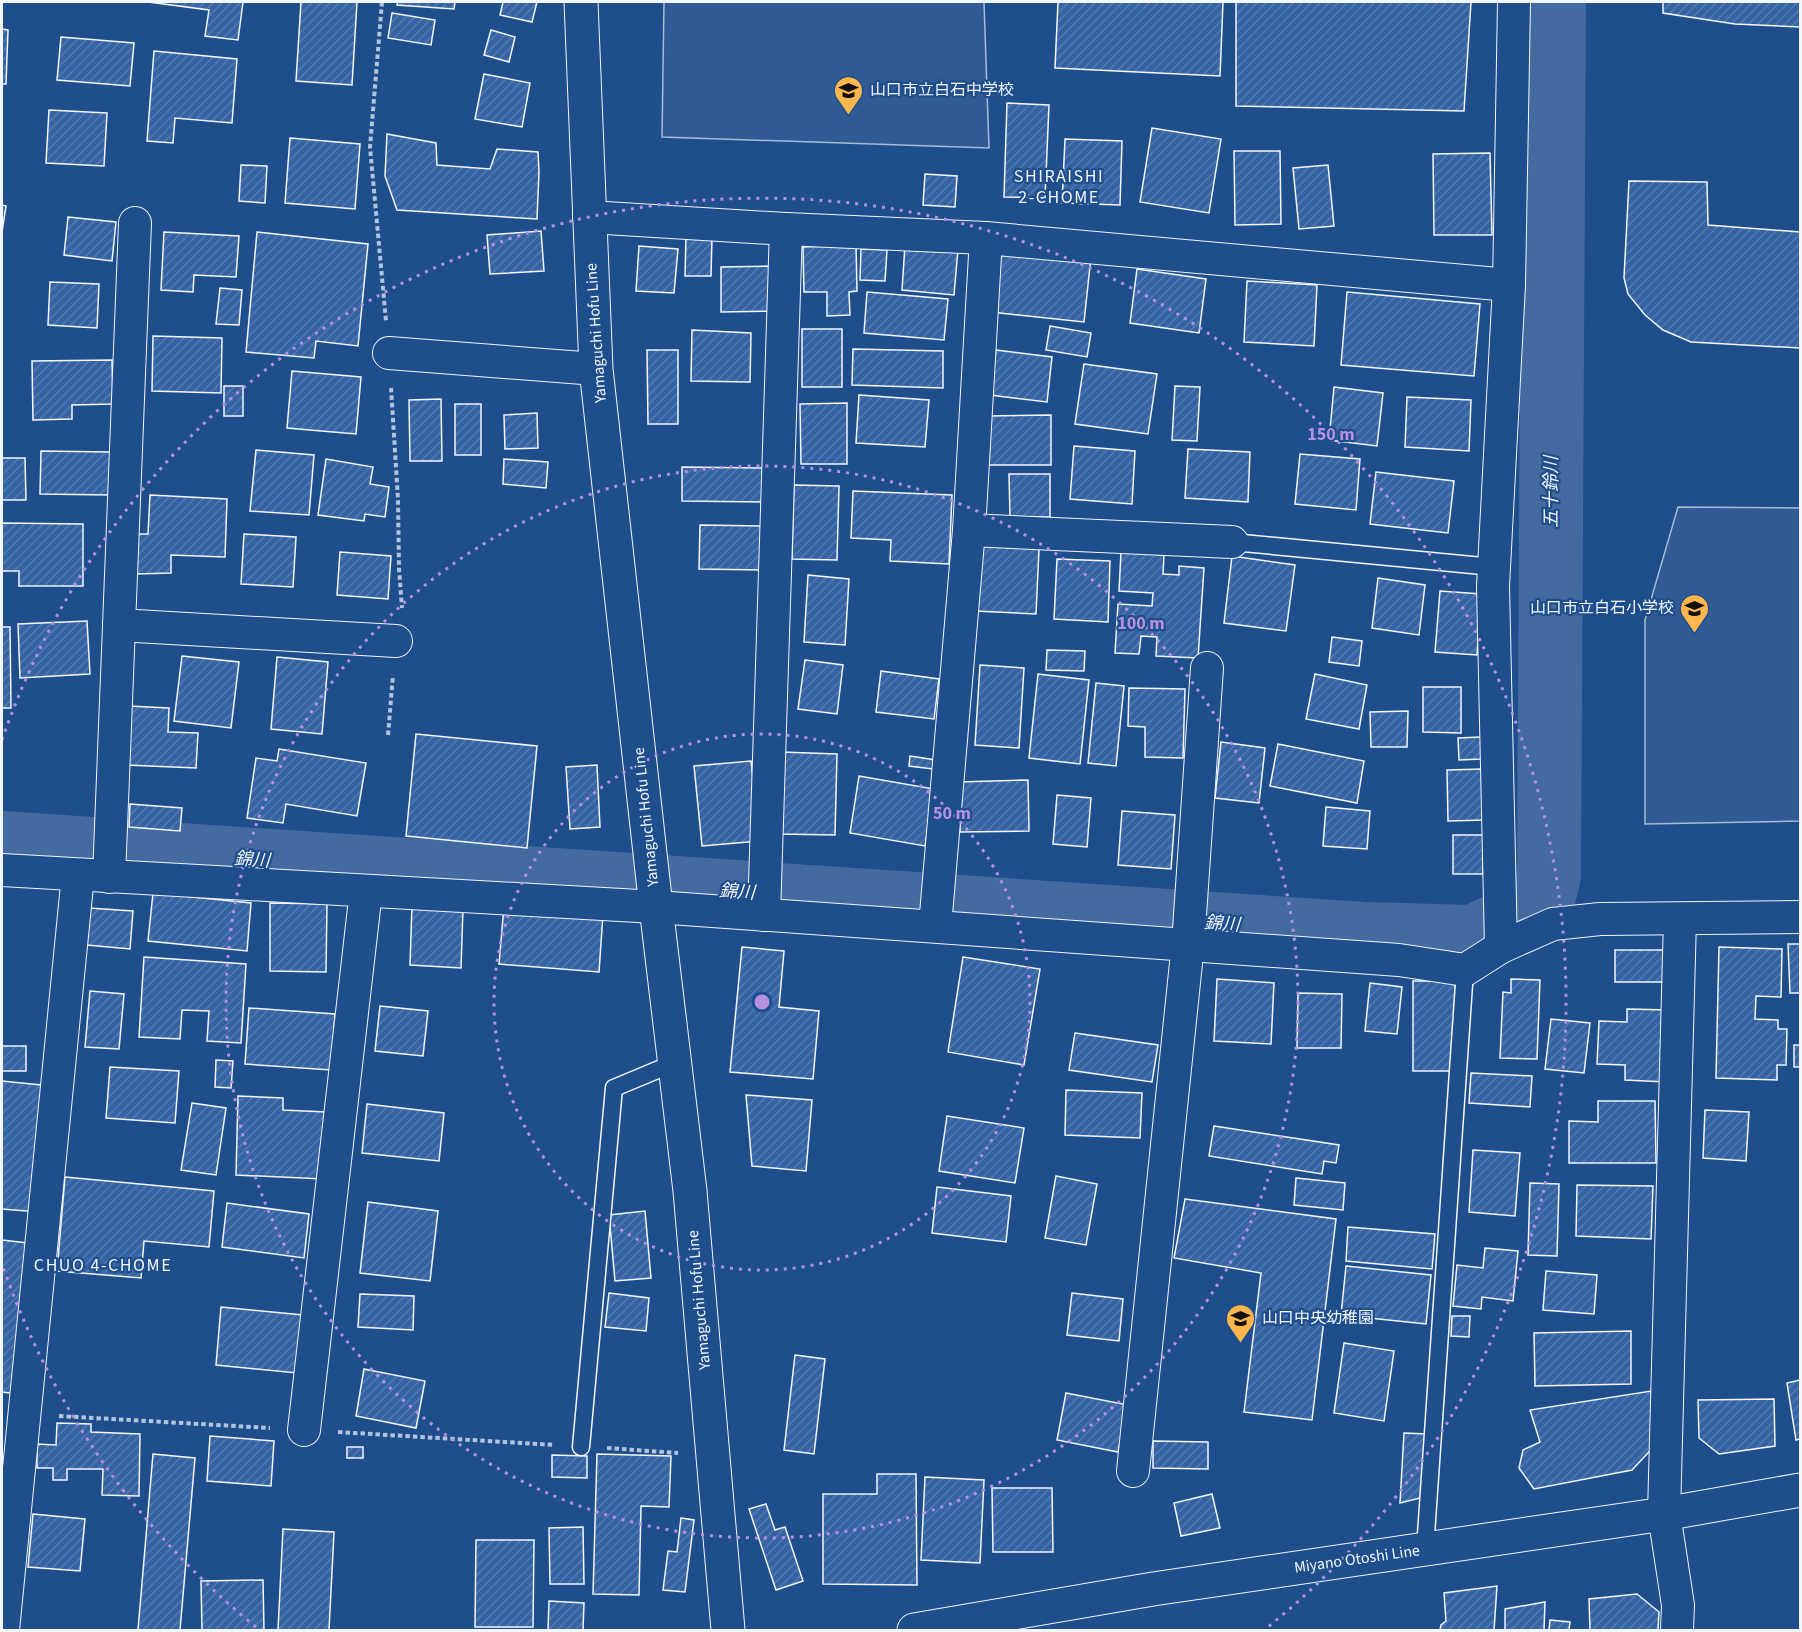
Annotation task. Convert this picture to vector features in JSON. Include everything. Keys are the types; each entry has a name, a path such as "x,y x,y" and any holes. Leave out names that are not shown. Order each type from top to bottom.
{"main road":[{"name":"Yamaguchi Hofu Line","path":"581,2 596,369 655,904 690,1191 711,1455 728,1630"},
{"name":"Miyano Otoshi Line","path":"914,1630 1153,1589 1664,1514 1800,1490"}],"street":[{"path":"1502,947 1499,898 1493,567 1509,285 1514,2"},
{"path":"588,217 986,238 1509,285"},
{"path":"3,1630 25,1413 94,876 119,625 135,223"},
{"path":"764,915 786,229"},
{"path":"935,926 969,530 986,238"},
{"path":"389,353 596,369"},
{"path":"969,530 1232,542"},
{"path":"119,625 396,641"},
{"path":"1132,1471 1188,944 1207,668"},
{"path":"2,870 366,891 655,904 764,915 1400,960 1465,970 1502,947 1553,924 1600,918 1800,918"},
{"path":"304,1430 366,891"},
{"path":"1677,1630 1678,1605 1664,1514 1680,919"}],"lane":[{"path":"1232,542 1493,567"},
{"path":"1425,1549 1465,970"},
{"path":"581,1447 614,1088 674,1063"}],"path":[{"path":"25,1413 711,1455"}],"shaded area":[{"path":"664,2 984,2 989,148 662,137"},
{"path":"1678,507 1800,508 1800,821 1645,824 1645,620"}],"building":[{"path":"148,2 243,2 238,40 205,36 209,10"},
{"path":"301,2 357,2 352,85 296,81"},
{"path":"398,2 455,2 454,9 397,5"},
{"path":"503,2 537,2 532,22 500,15"},
{"path":"1058,2 1223,2 1220,76 1055,68"},
{"path":"1236,2 1471,2 1464,111 1236,106"},
{"path":"1663,2 1800,2 1800,27 1735,24 1663,13"},
{"path":"392,13 435,20 431,45 388,38"},
{"path":"2,29 8,30 6,84 2,84"},
{"path":"491,30 515,37 509,62 484,55"},
{"path":"61,37 134,43 130,86 57,80"},
{"path":"154,51 237,59 232,123 175,118 173,143 147,141"},
{"path":"484,74 530,83 522,127 475,119"},
{"path":"1007,103 1049,105 1045,198 1004,197"},
{"path":"49,110 107,113 104,166 46,163"},
{"path":"1152,128 1221,139 1209,213 1140,202"},
{"path":"387,134 436,143 437,165 490,169 497,149 538,152 537,219 397,210 385,176"},
{"path":"290,138 360,144 355,209 285,203"},
{"path":"1065,139 1122,141 1120,205 1062,203"},
{"path":"1234,151 1280,151 1281,224 1235,225"},
{"path":"1490,153 1492,235 1434,235 1433,154"},
{"path":"241,165 267,166 265,203 239,201"},
{"path":"1328,165 1334,226 1299,229 1293,168"},
{"path":"925,174 957,176 955,207 923,205"},
{"path":"1629,181 1707,182 1708,225 1800,232 1800,348 1691,342 1663,330 1645,315 1628,294 1624,278"},
{"path":"2,205 6,206 2,232"},
{"path":"68,217 116,222 112,261 64,255"},
{"path":"541,231 544,271 490,274 487,235"},
{"path":"164,232 239,236 236,277 194,275 193,292 161,290"},
{"path":"257,232 368,244 358,346 316,341 314,358 246,352"},
{"path":"686,236 712,237 711,276 685,276"},
{"path":"856,245 857,291 849,292 850,315 827,316 827,292 804,292 803,247"},
{"path":"905,245 958,249 954,295 902,290"},
{"path":"639,246 678,249 674,293 636,291"},
{"path":"998,247 1091,257 1084,322 991,312"},
{"path":"861,249 887,250 885,281 860,280"},
{"path":"771,266 772,311 721,312 721,267"},
{"path":"1137,269 1206,279 1199,333 1130,323"},
{"path":"1247,281 1317,285 1314,346 1244,342"},
{"path":"50,282 99,284 97,328 48,325"},
{"path":"220,288 242,290 239,325 216,324"},
{"path":"867,292 948,299 944,340 864,333"},
{"path":"1347,292 1480,304 1474,376 1341,365"},
{"path":"1050,326 1091,333 1087,357 1046,350"},
{"path":"802,329 842,329 842,387 802,387"},
{"path":"692,330 751,333 750,382 691,381"},
{"path":"153,336 222,338 221,393 152,391"},
{"path":"853,349 943,351 943,388 852,385"},
{"path":"647,350 678,350 678,424 648,424"},
{"path":"996,350 1052,357 1047,402 990,395"},
{"path":"112,360 113,404 72,405 72,419 33,420 32,361"},
{"path":"1084,364 1157,374 1148,434 1075,424"},
{"path":"292,371 361,377 356,434 287,428"},
{"path":"224,386 243,386 243,416 224,416"},
{"path":"1175,386 1200,387 1197,441 1172,440"},
{"path":"1334,387 1383,393 1377,446 1329,440"},
{"path":"859,395 929,400 925,447 856,443"},
{"path":"1407,397 1471,400 1469,451 1405,447"},
{"path":"441,399 442,461 410,461 409,400"},
{"path":"847,403 847,464 801,464 800,404"},
{"path":"455,404 481,404 481,455 455,455"},
{"path":"537,413 538,448 505,449 504,415"},
{"path":"1051,415 1051,465 988,465 988,416"},
{"path":"1074,446 1135,451 1132,504 1070,499"},
{"path":"1188,449 1250,452 1248,502 1185,498"},
{"path":"256,450 314,455 309,515 250,511"},
{"path":"41,451 110,452 110,495 40,494"},
{"path":"1300,454 1360,459 1356,510 1295,504"},
{"path":"2,458 25,458 26,500 2,500"},
{"path":"326,459 373,467 370,484 389,487 385,517 365,514 364,521 318,515"},
{"path":"504,459 548,462 546,488 503,484"},
{"path":"682,467 768,468 767,502 682,501"},
{"path":"1376,472 1454,481 1448,533 1370,524"},
{"path":"1009,474 1050,474 1050,517 1010,517"},
{"path":"794,485 839,486 837,560 792,559"},
{"path":"853,491 952,495 949,564 890,561 891,540 851,538"},
{"path":"150,495 227,499 225,557 171,555 171,573 135,574 134,534 148,534"},
{"path":"2,523 83,524 83,586 19,586 19,571 2,571"},
{"path":"700,525 765,526 764,570 699,569"},
{"path":"244,534 296,537 293,587 241,584"},
{"path":"978,546 1039,549 1036,614 975,611"},
{"path":"340,552 391,556 388,599 337,595"},
{"path":"1121,552 1164,555 1163,574 1179,575 1179,566 1204,568 1198,658 1156,656 1157,637 1141,636 1139,654 1115,653 1118,604 1152,606 1153,593 1119,591"},
{"path":"1232,556 1295,565 1286,631 1224,623"},
{"path":"1057,559 1110,561 1108,622 1054,619"},
{"path":"808,575 849,579 845,645 804,642"},
{"path":"1378,578 1425,585 1419,635 1372,628"},
{"path":"1440,591 1481,594 1477,655 1435,652"},
{"path":"87,621 90,674 20,678 18,624"},
{"path":"2,627 10,627 11,708 2,708"},
{"path":"1332,637 1362,641 1359,666 1329,662"},
{"path":"1047,650 1085,651 1084,671 1046,670"},
{"path":"182,656 239,662 231,728 174,721"},
{"path":"277,657 328,662 322,734 271,729"},
{"path":"805,660 843,665 837,714 798,709"},
{"path":"980,665 1024,668 1019,748 975,745"},
{"path":"881,671 939,679 934,719 876,712"},
{"path":"1038,674 1089,680 1080,764 1029,758"},
{"path":"1315,674 1367,685 1359,729 1306,719"},
{"path":"1096,683 1124,686 1116,766 1088,763"},
{"path":"1423,687 1461,687 1461,733 1423,732"},
{"path":"1129,688 1185,689 1183,758 1145,757 1145,727 1128,726"},
{"path":"128,706 169,708 168,732 198,733 196,768 126,765"},
{"path":"1408,711 1407,747 1371,747 1370,712"},
{"path":"416,734 537,746 527,848 406,836"},
{"path":"1481,737 1481,759 1459,760 1458,738"},
{"path":"1221,742 1265,748 1259,803 1215,798"},
{"path":"1278,744 1364,761 1357,803 1270,786"},
{"path":"279,749 366,763 357,816 286,804 283,823 247,818 256,758 277,761"},
{"path":"782,752 837,754 835,835 779,834"},
{"path":"910,756 942,761 941,770 909,766"},
{"path":"751,761 759,841 702,846 694,766"},
{"path":"597,765 600,827 570,829 566,767"},
{"path":"1483,769 1485,820 1448,821 1447,770"},
{"path":"859,776 934,789 925,846 850,833"},
{"path":"1028,780 1029,831 960,832 959,782"},
{"path":"1057,795 1091,798 1087,847 1053,844"},
{"path":"130,804 182,808 180,831 129,827"},
{"path":"1326,807 1370,811 1367,849 1323,846"},
{"path":"1122,811 1175,815 1171,869 1118,865"},
{"path":"1453,835 1483,835 1483,874 1453,874"},
{"path":"153,893 251,903 247,951 148,941"},
{"path":"270,903 327,904 326,972 270,971"},
{"path":"412,905 463,908 461,968 410,965"},
{"path":"504,906 603,914 599,972 499,964"},
{"path":"89,908 133,911 130,949 87,945"},
{"path":"1788,944 1800,944 1800,993 1790,993"},
{"path":"742,947 784,951 779,1007 819,1011 813,1079 730,1072"},
{"path":"1719,947 1782,949 1781,997 1756,996 1755,1019 1778,1020 1778,1029 1787,1029 1786,1065 1777,1065 1777,1080 1716,1078"},
{"path":"1615,950 1664,950 1664,982 1615,982"},
{"path":"144,957 246,964 241,1043 207,1041 209,1011 182,1010 180,1039 139,1037"},
{"path":"963,957 1040,969 1024,1065 948,1052"},
{"path":"1217,979 1274,983 1271,1044 1214,1041"},
{"path":"1511,979 1540,980 1537,1059 1500,1058 1503,992 1511,993"},
{"path":"1413,981 1455,981 1455,1071 1413,1071"},
{"path":"1370,983 1402,987 1397,1034 1365,1031"},
{"path":"90,991 124,994 119,1049 85,1047"},
{"path":"1298,993 1342,994 1341,1048 1297,1048"},
{"path":"380,1006 428,1011 423,1056 375,1051"},
{"path":"249,1008 335,1014 331,1070 245,1064"},
{"path":"1627,1009 1669,1010 1666,1082 1625,1080 1625,1065 1597,1064 1599,1021 1627,1022"},
{"path":"1551,1019 1590,1023 1584,1073 1545,1069"},
{"path":"1075,1033 1158,1045 1152,1082 1069,1070"},
{"path":"1794,1045 1800,1045 1800,1067 1794,1067"},
{"path":"2,1046 26,1046 26,1071 2,1071"},
{"path":"216,1060 233,1061 231,1088 215,1087"},
{"path":"110,1067 179,1071 175,1123 106,1118"},
{"path":"1471,1073 1532,1076 1530,1107 1469,1103"},
{"path":"2,1081 51,1086 39,1212 2,1209"},
{"path":"1066,1090 1142,1093 1140,1138 1065,1135"},
{"path":"746,1095 812,1100 806,1171 752,1166"},
{"path":"238,1096 283,1098 283,1110 326,1112 324,1179 236,1175"},
{"path":"1598,1101 1655,1101 1656,1163 1569,1163 1569,1121 1598,1122"},
{"path":"192,1103 226,1108 216,1175 181,1170"},
{"path":"367,1104 444,1113 439,1161 362,1153"},
{"path":"1705,1110 1749,1112 1746,1161 1703,1158"},
{"path":"947,1116 1024,1128 1015,1183 939,1171"},
{"path":"1214,1126 1339,1145 1336,1163 1324,1161 1322,1174 1209,1156"},
{"path":"1473,1150 1520,1153 1515,1216 1469,1212"},
{"path":"1056,1176 1097,1184 1086,1245 1045,1238"},
{"path":"65,1177 214,1191 209,1247 144,1241 141,1278 57,1271"},
{"path":"1296,1178 1345,1183 1343,1210 1294,1205"},
{"path":"1530,1183 1559,1184 1557,1256 1528,1255"},
{"path":"1577,1185 1653,1186 1651,1239 1576,1236"},
{"path":"937,1187 1011,1196 1006,1242 932,1233"},
{"path":"1185,1199 1336,1219 1312,1420 1244,1412 1261,1273 1174,1258"},
{"path":"368,1202 438,1211 430,1281 360,1273"},
{"path":"227,1203 309,1214 304,1258 222,1247"},
{"path":"645,1211 651,1278 615,1281 609,1215"},
{"path":"1348,1227 1435,1234 1432,1269 1346,1261"},
{"path":"2,1240 36,1244 18,1394 2,1392"},
{"path":"1485,1248 1518,1251 1513,1301 1482,1297 1481,1309 1453,1306 1457,1265 1483,1268"},
{"path":"1346,1266 1431,1275 1426,1324 1341,1315"},
{"path":"1546,1271 1597,1275 1594,1314 1543,1310"},
{"path":"609,1293 649,1298 646,1331 605,1327"},
{"path":"1072,1293 1123,1299 1119,1341 1067,1335"},
{"path":"360,1294 414,1296 413,1330 358,1327"},
{"path":"221,1307 303,1315 297,1373 216,1365"},
{"path":"1452,1316 1470,1316 1469,1337 1451,1336"},
{"path":"1631,1331 1631,1384 1535,1386 1534,1333"},
{"path":"1344,1343 1394,1351 1384,1421 1334,1413"},
{"path":"795,1355 825,1359 814,1454 784,1450"},
{"path":"364,1369 425,1381 416,1428 356,1416"},
{"path":"1800,1380 1800,1439 1796,1440 1787,1383"},
{"path":"1651,1391 1659,1441 1632,1470 1534,1489 1519,1468 1523,1450 1540,1442 1530,1410"},
{"path":"1066,1393 1128,1405 1118,1452 1057,1440"},
{"path":"1774,1399 1775,1446 1719,1454 1699,1438 1698,1400"},
{"path":"57,1423 91,1424 91,1432 140,1434 139,1496 102,1495 103,1469 67,1469 67,1480 53,1480 53,1468 37,1468 37,1444 56,1445"},
{"path":"1404,1433 1428,1434 1424,1497 1400,1503"},
{"path":"210,1436 274,1441 271,1486 207,1481"},
{"path":"1153,1441 1208,1442 1208,1469 1153,1468"},
{"path":"347,1447 363,1447 363,1458 347,1458"},
{"path":"153,1454 195,1458 180,1630 138,1630"},
{"path":"597,1454 671,1456 669,1507 641,1506 639,1595 593,1594"},
{"path":"552,1455 587,1456 587,1478 552,1477"},
{"path":"877,1474 916,1474 917,1585 823,1584 823,1494 877,1494"},
{"path":"925,1477 984,1480 980,1563 921,1560"},
{"path":"992,1488 1052,1488 1053,1552 993,1552"},
{"path":"1212,1494 1220,1528 1181,1536 1174,1503"},
{"path":"766,1504 775,1530 785,1527 803,1581 776,1590 749,1509"},
{"path":"33,1514 85,1519 80,1571 28,1567"},
{"path":"681,1518 694,1520 685,1592 663,1590 668,1551 677,1552"},
{"path":"583,1527 584,1584 550,1584 549,1528"},
{"path":"283,1529 334,1532 329,1630 278,1630"},
{"path":"476,1540 534,1540 533,1627 475,1627"},
{"path":"263,1580 264,1630 202,1630 201,1581"},
{"path":"1497,1586 1494,1630 1440,1630 1441,1625 1446,1621 1444,1593"},
{"path":"1637,1594 1659,1612 1658,1630 1590,1630 1589,1599"},
{"path":"549,1601 584,1603 583,1630 548,1630"},
{"path":"1545,1602 1544,1630 1505,1630 1505,1609"},
{"path":"1550,1620 1570,1622 1569,1630 1549,1630"}],"waterway":[{"name":"錦川","path":"2,843 1364,934 1472,937 1542,905 1549,875 1554,2"}],"place":[{"name":"山口市立白石中学校","path":"849,116"},
{"name":"山口市立白石小学校","path":"1695,634"},
{"name":"山口中央幼稚園","path":"1241,1344"}],"district":[{"name":"SHIRAISHI 2-CHOME","path":"1059,186"},
{"name":"CHUO 4-CHOME","path":"103,1265"}],"water label":[{"name":"五十鈴川","path":"1551,492"}]}
